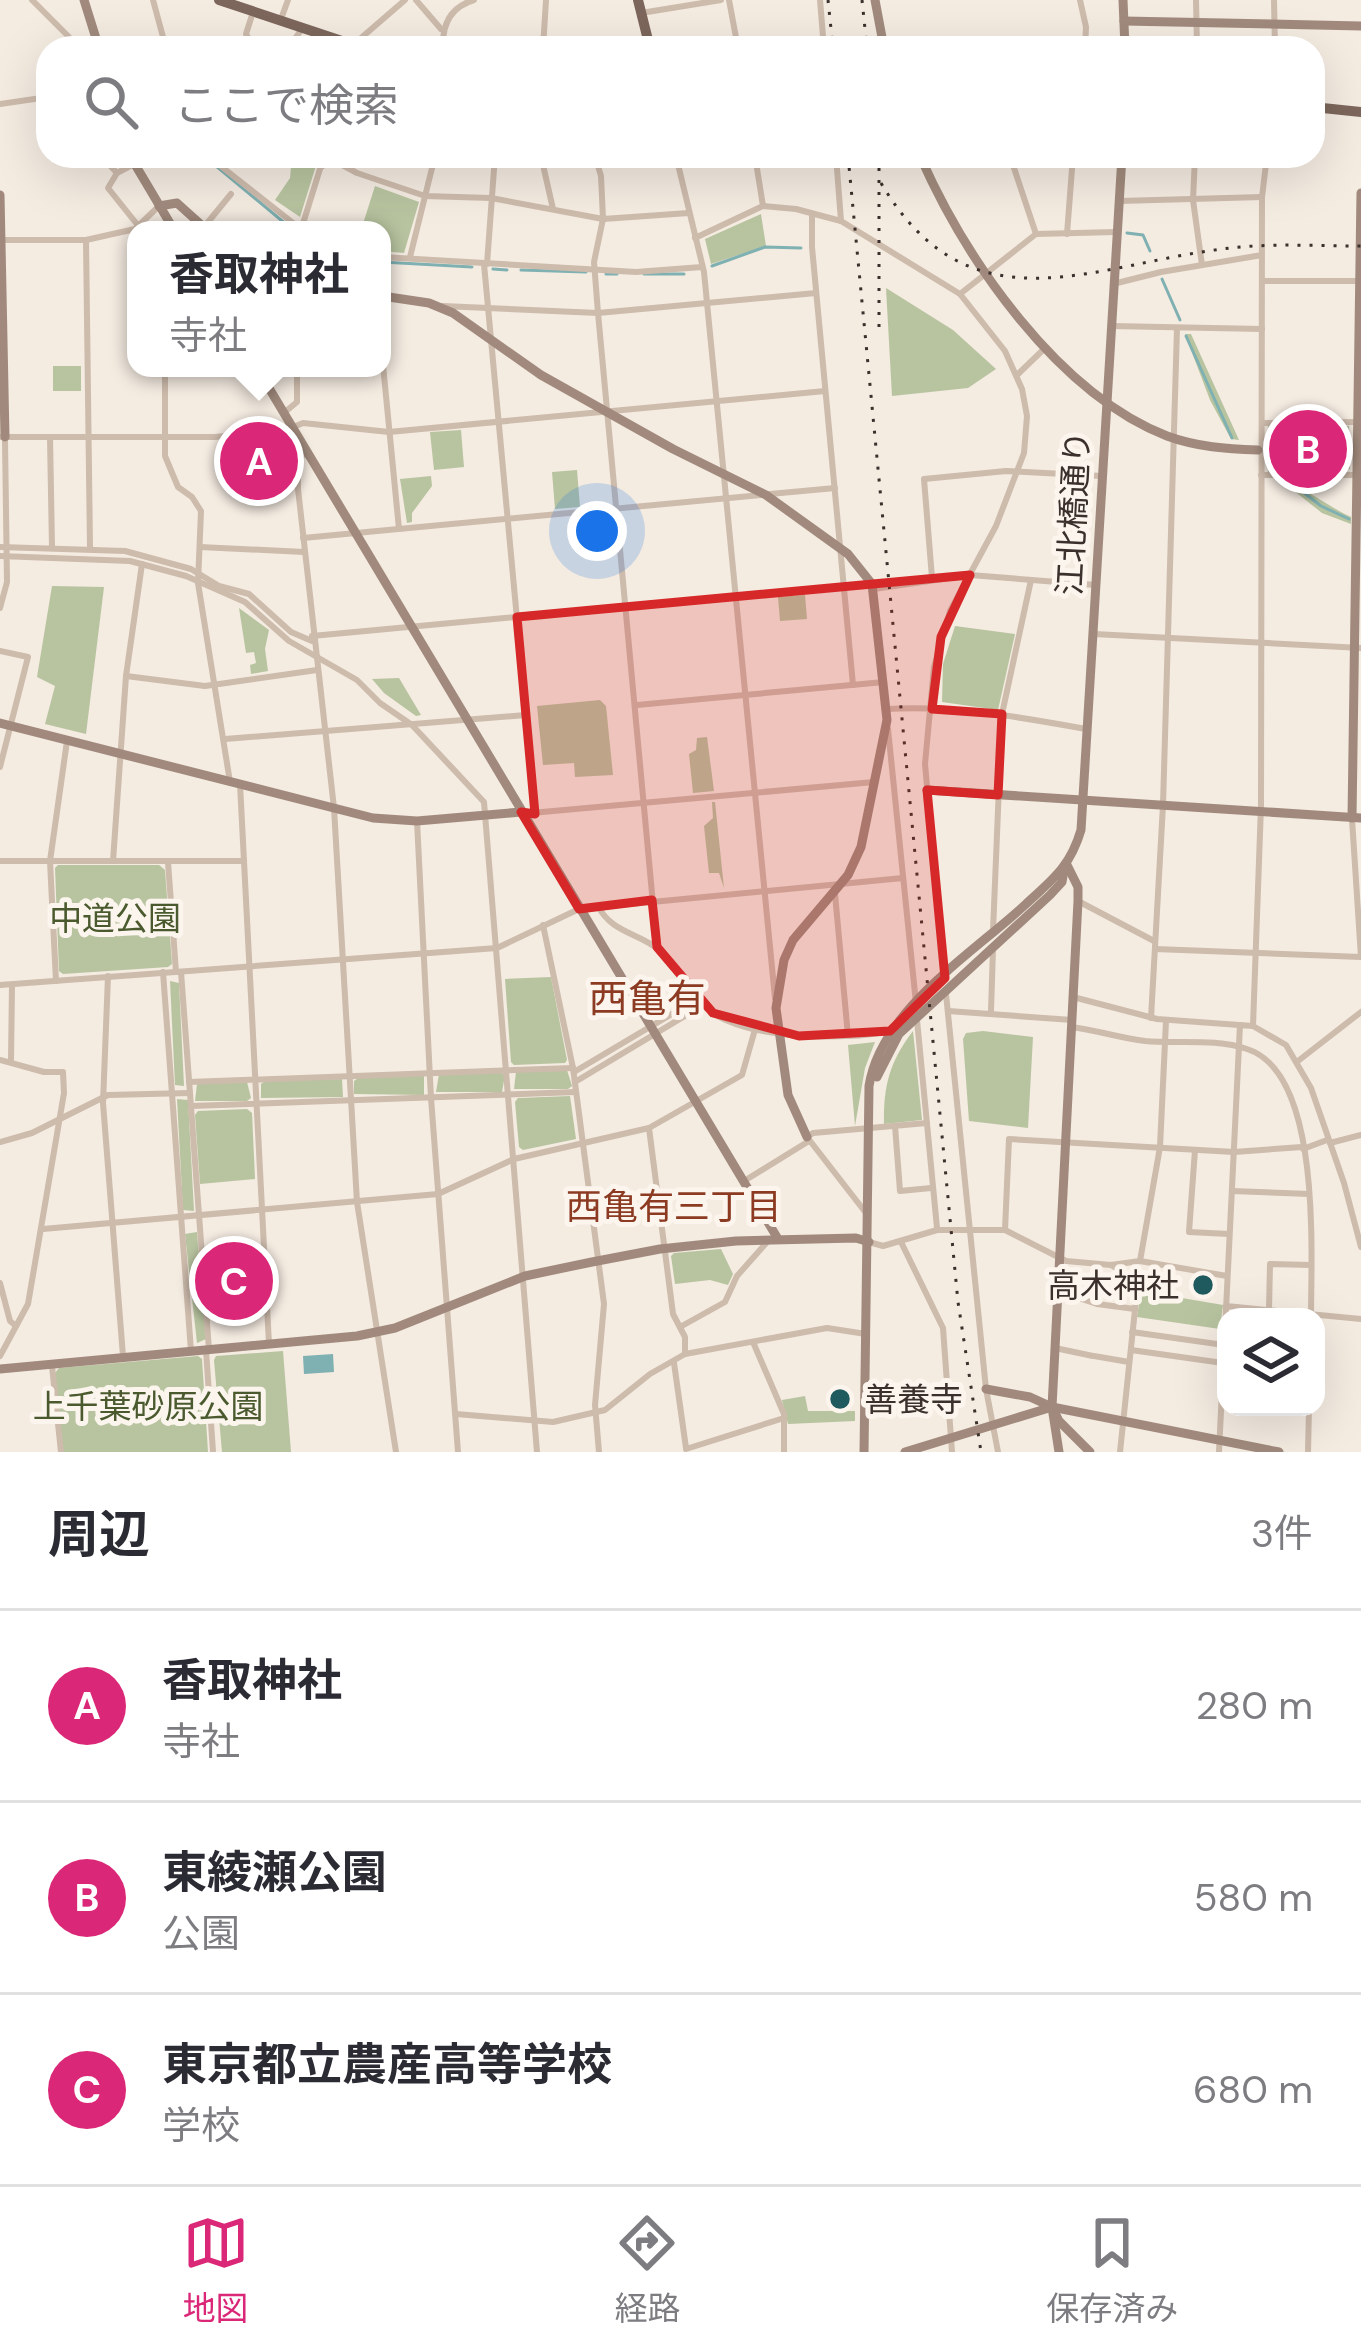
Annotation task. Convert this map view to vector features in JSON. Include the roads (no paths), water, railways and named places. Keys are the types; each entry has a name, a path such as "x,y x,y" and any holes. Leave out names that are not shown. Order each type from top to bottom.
{"main road":[{"path":"218,0 324,36"},
{"path":"640,6 647,36"},
{"path":"1325,108 1361,112"}],"street":[{"path":"32,0 68,36"},
{"path":"84,0 96,36"},
{"path":"153,0 163,36"},
{"path":"280,21 288,0"},
{"path":"363,36 405,0"},
{"path":"416,0 442,36"},
{"path":"442,30 460,4 474,0"},
{"path":"544,36 546,0"},
{"path":"640,6 725,0 734,36"},
{"path":"820,0 823,36"},
{"path":"875,0 882,36"},
{"path":"1080,0 1086,36"},
{"path":"1123,0 1125,36"},
{"path":"1196,0 1197,36"},
{"path":"1274,0 1274,36"},
{"path":"247,36 253,12"},
{"path":"1124,21 1361,26"},
{"path":"297,36 302,29"},
{"path":"0,104 36,99"},
{"path":"112,168 117,173"},
{"path":"123,168 108,188 135,221"},
{"path":"137,168 168,221"},
{"path":"223,168 291,221"},
{"path":"305,221 321,168"},
{"path":"349,168 425,196 491,198 603,219 689,212"},
{"path":"409,259 432,168"},
{"path":"494,168 485,264 535,813"},
{"path":"544,168 553,209"},
{"path":"599,168 603,219 595,269 598,314 657,947"},
{"path":"679,168 703,267 762,890 788,1095 808,1139 861,1210 869,1214"},
{"path":"756,168 763,206"},
{"path":"837,168 841,221"},
{"path":"926,168 986,272 1046,348 1106,402 1174,438 1212,447 1260,450"},
{"path":"1014,168 1036,234"},
{"path":"1067,234 1072,168"},
{"name":"江北橋通り","path":"870,1112 883,1060 898,1034 1062,882 1081,830 1121,168"},
{"path":"1194,168 1193,200 1202,265"},
{"path":"1253,1026 1261,812 1266,168"},
{"path":"1078,901 1155,946 1361,957 1357,818 1361,193"},
{"path":"211,221 231,194"},
{"path":"0,195 7,589 0,608"},
{"path":"1119,201 1262,197"},
{"path":"147,221 159,206 177,203 198,221"},
{"path":"695,238 763,206 841,221 960,294 1005,351 1017,375 1027,416 1026,443 996,526 940,637 925,764 945,977"},
{"path":"812,214 853,685"},
{"path":"0,239 86,240 127,232"},
{"path":"960,294 1036,234 1117,232"},
{"path":"86,240 90,548"},
{"path":"1113,284 1262,255"},
{"path":"391,258 658,271 703,267"},
{"path":"1262,281 1361,281"},
{"path":"391,298 440,306 598,314 816,293"},
{"path":"440,306 542,375 766,495 840,548 873,586 916,1004"},
{"path":"1111,326 1262,329"},
{"path":"1151,1018 1163,805 1177,328"},
{"path":"1017,375 1046,348"},
{"path":"165,377 165,456 178,487 202,512 198,583 235,783 244,861 269,1344"},
{"path":"263,377 744,1181 774,1239"},
{"path":"284,412 297,402 297,377"},
{"path":"384,377 399,529"},
{"path":"2,437 216,437 303,423 389,432 825,391"},
{"path":"1262,423 1360,422"},
{"path":"50,436 52,547"},
{"path":"306,449 298,463 303,538 334,808 357,1202 396,1452"},
{"path":"932,578 925,479 1017,472 1102,476"},
{"path":"1261,475 1359,475"},
{"path":"303,538 835,488"},
{"path":"199,547 304,552"},
{"path":"3,552 90,548 146,556 249,594 291,632 312,639 970,574 1096,585"},
{"path":"3,552 142,564 245,602 289,641 357,680 412,724 484,802 537,1452"},
{"path":"113,861 126,676 142,564"},
{"path":"993,935 1002,714 1031,580"},
{"path":"1094,634 1358,648"},
{"path":"0,651 28,657 5,725 0,767"},
{"path":"126,676 215,685 317,670"},
{"path":"635,705 884,682"},
{"path":"887,715 932,709 1002,714 1088,730"},
{"path":"225,739 526,715"},
{"path":"776,1008 788,950 859,855 887,715"},
{"path":"5,725 374,818 417,821 874,782"},
{"path":"56,981 50,861 68,741"},
{"path":"927,790 1357,818"},
{"path":"417,821 437,1194 458,1452"},
{"path":"168,860 191,1106 213,1452"},
{"path":"0,861 244,861"},
{"path":"1059,1452 1052,1407 1054,1348 1078,901 1078,886 1066,868"},
{"name":"江北橋通り","path":"864,1452 870,1078 890,1030 1066,868"},
{"path":"0,985 497,948 579,909 903,878"},
{"path":"838,886 848,1037"},
{"path":"598,907 618,929 657,947 713,1013 778,1032 848,1037 890,1030"},
{"path":"543,926 574,1074 604,1304 595,1412 599,1452"},
{"path":"992,1011 993,948"},
{"path":"164,973 191,1351"},
{"path":"108,976 104,1097 123,1358"},
{"path":"11,984 11,1060"},
{"path":"946,991 986,1389 998,1452"},
{"path":"1073,997 1151,1018 1253,1026 1280,1040 1298,1060 1344,1183 1361,1247"},
{"path":"189,1082 507,1070 574,1074 700,1002"},
{"path":"948,1011 992,1011 1165,1042 1239,1047 1265,1058 1279,1071 1292,1101 1303,1148 1310,1194 1311,1308"},
{"path":"1298,1060 1361,1012"},
{"path":"917,1017 937,1230"},
{"path":"1140,1262 1160,1148 1166,1020"},
{"path":"1240,1025 1226,1306 1248,1308"},
{"path":"43,1229 437,1194 514,1159 649,1128 742,1075 756,1026"},
{"path":"0,1060 63,1072 61,1119 28,1304 0,1356"},
{"path":"191,1106 576,1092"},
{"path":"0,1142 104,1097 190,1093"},
{"path":"744,1181 813,1133 927,1123"},
{"path":"895,1126 900,1191 932,1188"},
{"path":"649,1128 673,1314 682,1327 685,1354"},
{"path":"1005,1230 1009,1139 1234,1152 1303,1148 1361,1135"},
{"path":"1195,1149 1189,1232 1229,1234"},
{"path":"1232,1191 1310,1194"},
{"path":"0,1369 377,1332 526,1276 665,1249 774,1239 883,1246 937,1230 1005,1230 1059,1258 1111,1265 1140,1262 1227,1276"},
{"path":"682,1327 725,1302 737,1276 774,1239"},
{"path":"902,1242 944,1328 952,1452"},
{"path":"1269,1308 1270,1264 1311,1265"},
{"path":"1111,1265 1138,1281 1120,1452"},
{"path":"0,1283 10,1322 16,1326"},
{"path":"1057,1292 1135,1309"},
{"path":"1325,1317 1361,1319"},
{"path":"456,1414 537,1423 595,1412 605,1410 650,1374 685,1354 827,1328 866,1334"},
{"path":"1132,1332 1217,1344"},
{"path":"753,1342 784,1418 784,1452"},
{"path":"1054,1348 1129,1362"},
{"path":"1131,1350 1217,1362"},
{"path":"674,1363 686,1451 784,1418"},
{"path":"51,1364 61,1452"},
{"path":"986,1389 1219,1446 1279,1452"},
{"path":"905,1452 1052,1407"},
{"path":"1052,1407 1090,1452"},
{"path":"1219,1446 1220,1416"},
{"path":"1308,1452 1309,1416"}],"water":[{"path":"333,1354 334,1372 304,1374 303,1356"}],"waterway":[{"path":"218,168 282,221"},
{"path":"1127,233 1143,235 1150,251"},
{"path":"712,266 765,247 801,248"},
{"path":"391,262 472,267"},
{"path":"493,269 507,270"},
{"path":"521,270 586,272"},
{"path":"606,274 617,274"},
{"path":"644,274 684,274"},
{"path":"1162,279 1180,320"},
{"path":"1186,336 1232,438"},
{"path":"1289,481 1321,506 1349,519"}],"railway":[{"path":"828,0 832,36"},
{"path":"862,0 866,36"},
{"path":"849,168 958,1302 981,1452"},
{"path":"879,168 879,330"},
{"path":"881,183 916,230 955,260 996,274 1040,278 1085,274 1247,246 1361,246"}],"place":[{"name":"東綾瀬公園","path":"1308,449"},
{"name":"香取神社","path":"259,461"},
{"name":"東京都立農産高等学校","path":"234,1281"},
{"name":"高木神社","path":"1203,1285"},
{"name":"善養寺","path":"840,1399"}],"district":[{"name":"西亀有","path":"647,998"},
{"name":"西亀有三丁目","path":"674,1206"}],"park label":[{"name":"中道公園","path":"115,918"},
{"name":"上千葉砂原公園","path":"148,1406"}]}
